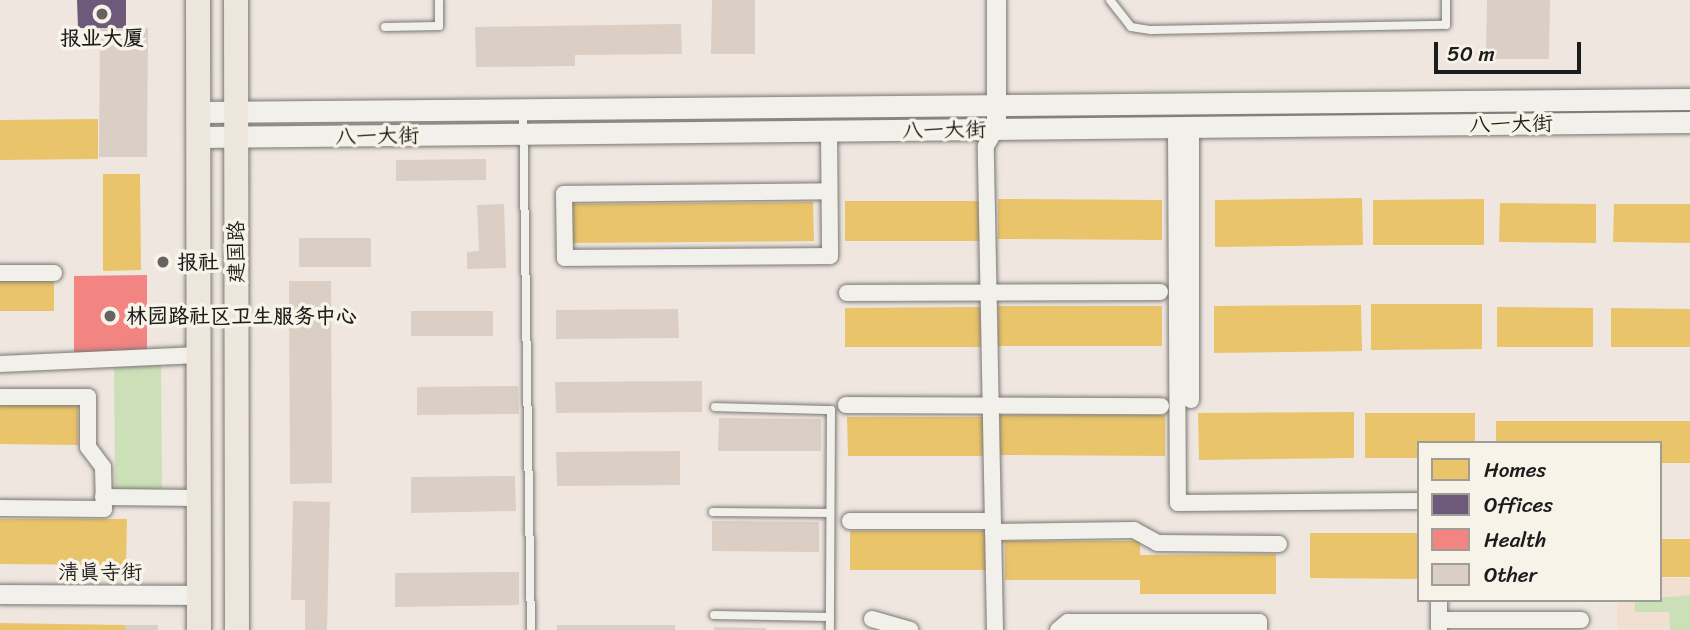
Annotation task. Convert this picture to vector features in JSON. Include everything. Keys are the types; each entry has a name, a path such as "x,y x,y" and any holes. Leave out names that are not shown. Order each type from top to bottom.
{"main road":[{"name":"建国路","path":"198,0 200,630"},
{"name":"建国路","path":"236,0 237,630"},
{"name":"八一大街","path":"199,112 1690,99"},
{"name":"八一大街","path":"199,137 1690,122"},
{"path":"199,595 237,595"}],"street":[{"path":"995,630 986,146 996,129 996,0"},
{"path":"1183,127 1191,400"},
{"path":"1183,127 1178,503 1417,501"},
{"path":"830,131 830,191 830,256 565,258 564,194 830,191"},
{"path":"0,273 54,273"},
{"path":"846,293 1160,292"},
{"path":"0,364 199,355"},
{"path":"0,397 88,397 88,447 103,467 104,509 0,508"},
{"path":"846,405 1161,406"},
{"path":"103,497 199,498"},
{"path":"850,521 1134,530 1157,542 1279,544"},
{"name":"清真寺街","path":"0,594 199,595"},
{"path":"1439,602 1439,625 1581,620"},
{"path":"872,619 910,630"},
{"path":"1058,630 1069,622 1259,622 1259,630"}],"lane":[{"path":"385,27 439,26 439,0"},
{"path":"1110,0 1131,27 1152,30 1446,25 1446,0"},
{"path":"523,109 531,630"},
{"path":"715,407 831,410 830,630"},
{"path":"713,512 831,513"},
{"path":"714,615 830,617"}],"shaded area":[{"path":"1662,578 1690,578 1690,630 1617,630 1617,602 1662,602"}],"green space":[{"path":"114,363 161,363 162,490 115,490"},
{"path":"1690,595 1690,630 1670,630 1669,612 1635,612 1635,602 1662,602 1662,598"}],"building: Homes":[{"path":"98,119 98,159 0,160 0,120"},
{"path":"103,174 140,174 141,270 103,271"},
{"path":"1362,198 1363,245 1215,247 1215,200"},
{"path":"998,199 1162,200 1162,240 998,239"},
{"path":"1484,199 1484,245 1373,245 1373,200"},
{"path":"845,201 980,201 980,241 845,241"},
{"path":"813,202 814,241 570,243 570,204"},
{"path":"1500,203 1596,204 1596,243 1499,242"},
{"path":"1614,204 1690,204 1690,243 1613,242"},
{"path":"0,279 54,279 54,311 0,311"},
{"path":"1371,304 1482,304 1482,349 1371,350"},
{"path":"1361,305 1362,351 1214,353 1214,306"},
{"path":"998,306 1162,306 1162,346 998,346"},
{"path":"981,307 981,347 845,347 845,308"},
{"path":"1497,307 1593,308 1593,347 1497,347"},
{"path":"1611,308 1690,309 1690,347 1611,347"},
{"path":"0,402 78,403 78,445 0,444"},
{"path":"1354,412 1354,458 1199,460 1198,413"},
{"path":"1365,413 1475,413 1475,441 1417,441 1417,458 1365,458"},
{"path":"1000,415 1165,415 1165,456 1000,455"},
{"path":"847,417 983,417 983,456 848,456"},
{"path":"1496,421 1690,421 1690,463 1662,463 1662,441 1496,441"},
{"path":"0,519 127,519 126,565 0,564"},
{"path":"850,531 986,531 986,570 850,570"},
{"path":"1310,533 1417,533 1417,579 1310,578"},
{"path":"1662,539 1690,539 1690,577 1662,577"},
{"path":"1005,541 1140,541 1140,555 1276,554 1276,594 1140,594 1140,580 1005,580"},
{"path":"0,623 125,625 125,630 0,630"}],"building: Offices":[{"name":"报业大厦","path":"77,0 126,0 126,28 78,28"}],"building: Health":[{"name":"林园路社区卫生服务中心","path":"147,275 147,355 74,356 74,276"}],"building: Other":[{"path":"712,0 755,0 755,54 711,54"},
{"path":"1487,0 1550,0 1549,59 1486,59"},
{"path":"681,24 682,54 575,55 575,66 476,67 475,27"},
{"path":"100,28 148,28 147,157 99,157"},
{"path":"486,159 486,180 396,181 396,160"},
{"path":"504,204 506,268 467,269 467,252 479,251 477,205"},
{"path":"299,238 371,238 371,267 299,267"},
{"path":"289,281 331,281 332,483 290,484"},
{"path":"678,309 679,338 556,339 556,310"},
{"path":"411,311 493,311 493,336 411,336"},
{"path":"702,381 702,412 556,413 555,382"},
{"path":"518,386 519,414 417,415 417,387"},
{"path":"719,418 821,419 821,451 718,451"},
{"path":"680,451 680,485 557,486 556,452"},
{"path":"515,476 516,511 411,513 411,477"},
{"path":"293,501 330,502 327,630 305,630 305,600 291,600"},
{"path":"712,521 819,522 819,552 712,551"},
{"path":"519,572 519,605 395,607 395,573"},
{"path":"125,625 158,625 158,630 125,630"},
{"path":"557,625 675,625 675,630 557,630"},
{"path":"714,627 766,628 766,630 714,630"}],"place":[{"name":"报业大厦","path":"102,14"},
{"name":"报社","path":"163,262"},
{"name":"林园路社区卫生服务中心","path":"110,316"}]}
